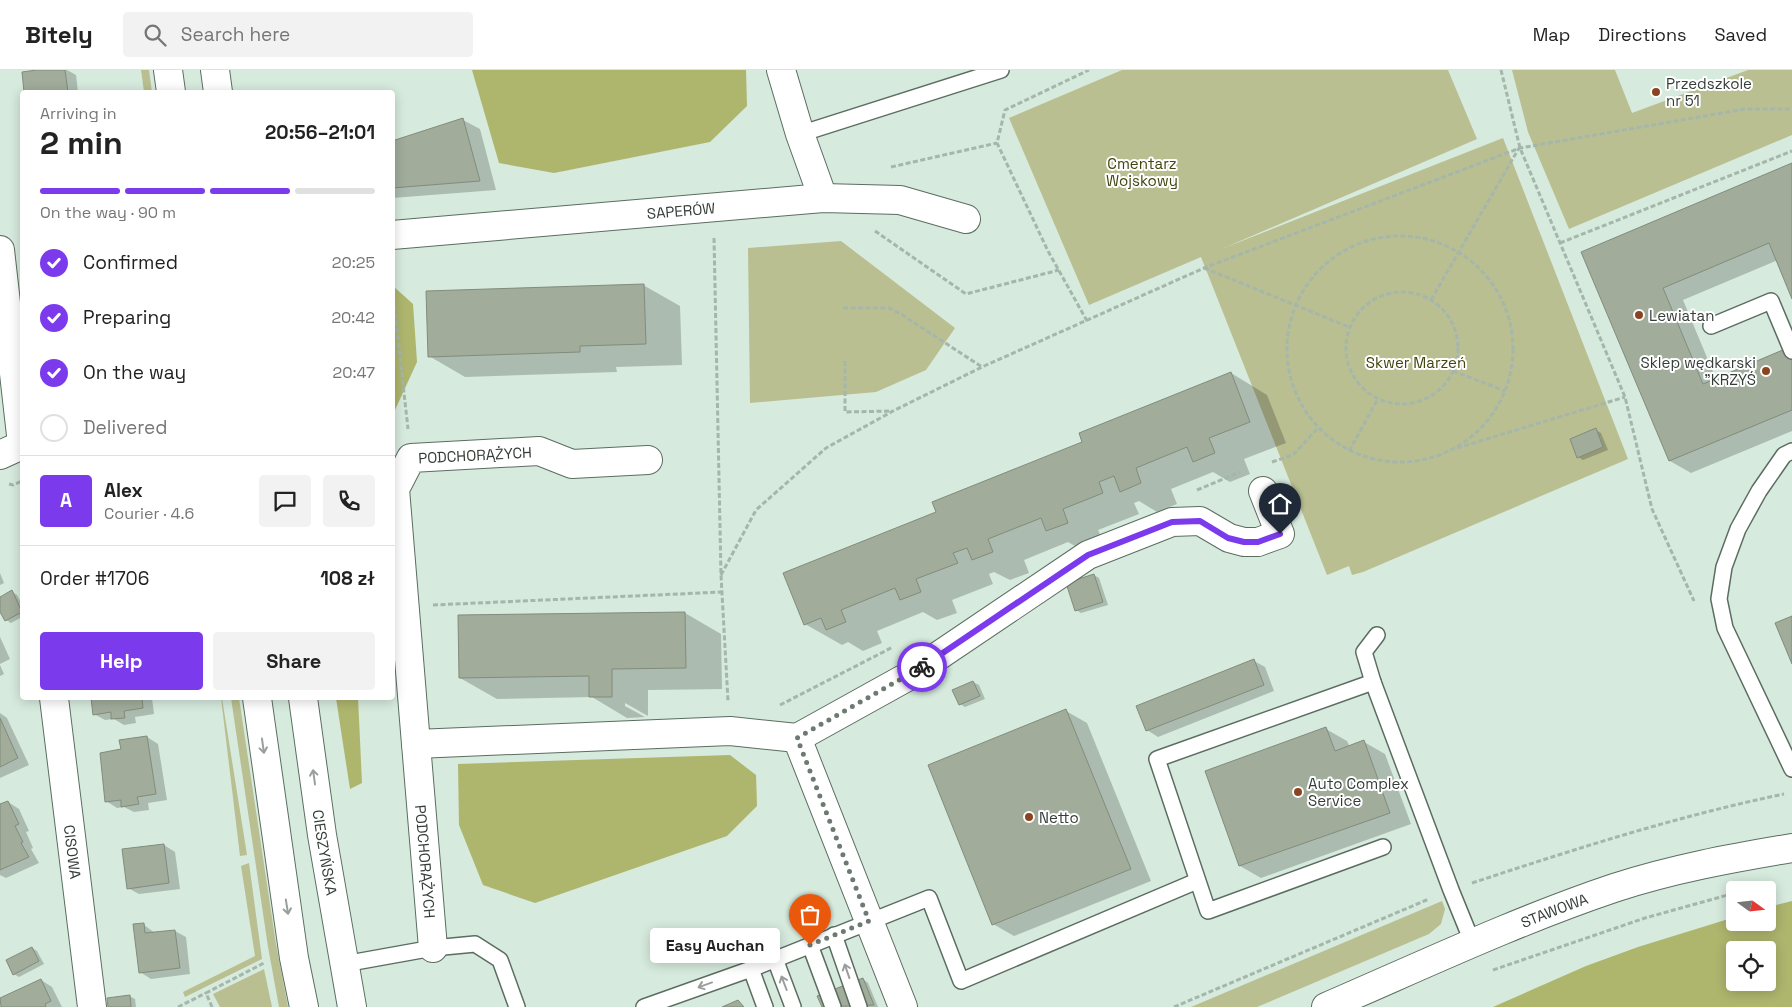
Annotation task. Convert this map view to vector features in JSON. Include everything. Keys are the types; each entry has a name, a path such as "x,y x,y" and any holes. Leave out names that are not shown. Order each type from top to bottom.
{"street":[{"path":"168,70 171,90"},
{"path":"215,70 218,90"},
{"path":"781,70 800,134 824,198"},
{"name":"SAPERÓW","path":"395,235 824,198 900,200 966,219"},
{"path":"0,250 20,427"},
{"path":"0,456 20,446"},
{"name":"PODCHORĄŻYCH","path":"395,487 411,458 539,451 572,464 648,460"},
{"path":"416,744 730,731 797,738 907,677 1088,555 1172,522 1200,521 1228,538 1244,542 1258,542 1280,534 1255,480"},
{"name":"PODCHORĄŻYCH","path":"395,501 433,948"},
{"name":"CISOWA","path":"54,700 92,1007"},
{"path":"256,700 293,948 304,1007"},
{"name":"CIESZYŃSKA","path":"303,700 352,1007"},
{"path":"797,738 903,1007"},
{"name":"STAWOWA","path":"1326,1007 1473,944 1614,888 1706,863 1792,848"}],"lane":[{"path":"800,134 1000,70"},
{"path":"1711,326 1771,301 1792,351"},
{"path":"1792,451 1784,455 1759,491 1738,529 1724,567 1719,599 1725,628 1792,769"},
{"path":"1376,635 1364,652 1372,682 1450,890 1473,944"},
{"path":"1372,682 1157,760 1208,911 1383,847"},
{"path":"644,1007 751,969 929,898 961,981 1197,880"},
{"path":"834,935 859,1007"},
{"path":"344,964 433,948 474,944 500,960 517,1007"},
{"path":"810,945 833,1007"},
{"path":"775,959 793,1007"},
{"path":"751,969 765,1007"}],"path":[{"path":"1087,321 1059,270 997,143 1004,110 1089,70"},
{"path":"1500,70 1520,148 1624,397 1652,509 1697,607"},
{"path":"721,575 756,510 826,448 893,411 982,367 1204,268 1520,148 1745,109 1792,109"},
{"path":"1431,300 1520,148"},
{"path":"1560,243 1792,151"},
{"path":"873,229 966,294 1059,270"},
{"path":"714,232 721,575 730,731"},
{"path":"1454,449 1482,427 1493,414 1506,391 1513,360 1511,328 1501,298 1483,272 1458,251 1429,239 1396,235 1365,241 1336,255 1312,278 1295,305 1287,337 1288,370 1299,401 1318,428 1332,441 1349,451 1383,462 1420,461 1624,397"},
{"path":"1204,268 1349,327"},
{"path":"1394,292 1413,292 1431,300 1444,310 1453,324 1457,339 1457,355 1453,371 1443,386 1429,397 1412,403 1395,404 1378,399 1363,389 1353,376 1347,360 1346,343 1349,327 1360,310 1375,298 1394,292"},
{"path":"844,308 889,308 982,367"},
{"path":"395,310 408,428"},
{"path":"845,361 845,412 893,411"},
{"path":"1453,371 1506,391"},
{"path":"1349,451 1378,399"},
{"path":"1266,464 1293,455 1318,428"},
{"path":"1194,491 1255,480"},
{"path":"424,605 722,592"},
{"path":"775,707 897,645"},
{"path":"1780,785 1784,794 1792,792"},
{"path":"1485,972 1558,946 1726,896"},
{"path":"178,1007 267,962"},
{"path":"206,993 212,1007"}],"green space":[{"path":"141,70 149,70 152,90 144,90"},
{"path":"472,70 746,70 747,106 710,142 554,173 499,163"},
{"name":"Skwer Marzeń","path":"1122,70 1448,70 1477,139 1224,248 1503,138 1628,459 1363,572 1352,575 1349,566 1327,575 1201,257 1089,305 1009,118"},
{"path":"1512,70 1615,70 1632,113 1748,70 1792,70 1792,135 1569,229 1528,132"},
{"path":"841,241 955,328 926,370 876,392 750,403 748,248"},
{"path":"395,288 413,304 417,362 395,410"},
{"path":"221,700 247,855 240,856"},
{"path":"231,700 239,700 276,944 288,1007 279,1007 268,947"},
{"path":"336,700 358,700 362,783 350,789"},
{"path":"730,755 756,775 757,806 727,836 535,903 483,885 459,825 458,764"},
{"path":"249,863 262,959 185,997 183,992 255,956 241,866"},
{"path":"1442,901 1445,909 1441,924 1429,934 1257,1007 1191,1007"},
{"path":"1792,901 1792,1007 1493,1007 1586,966 1638,947 1726,920 1726,931 1776,931 1776,905"},
{"path":"264,969 272,1007 220,1007 213,994"}],"building":[{"path":"65,70 68,90 24,90 22,72"},
{"path":"463,118 480,181 395,188 395,140"},
{"path":"1792,163 1792,299 1769,243 1663,288 1703,384 1792,346 1792,410 1669,461 1581,252"},
{"path":"644,284 646,344 580,346 580,352 428,357 426,291"},
{"path":"1231,372 1250,422 1209,438 1215,453 1193,462 1187,447 1136,468 1141,483 1120,492 1114,476 1099,482 1103,493 1063,509 1068,523 1046,531 1041,518 988,539 993,552 972,560 967,548 953,553 958,563 916,579 921,592 900,600 895,588 841,610 846,622 826,630 821,618 804,625 783,573 936,512 932,502 1082,442 1079,433"},
{"path":"1596,428 1603,447 1577,458 1570,439"},
{"path":"1094,574 1103,602 1075,611 1066,583"},
{"path":"12,590 20,608 20,613 5,621 0,612 0,597"},
{"path":"685,612 686,668 612,669 612,697 589,697 589,676 459,678 458,615"},
{"path":"1792,616 1792,664 1775,623"},
{"path":"1254,659 1264,685 1146,731 1136,706"},
{"path":"973,681 980,696 959,705 952,690"},
{"path":"91,700 142,700 143,708 124,711 125,718 111,719 111,712 93,715"},
{"name":"Netto","path":"1066,709 1131,869 992,925 928,765"},
{"path":"0,718 18,758 0,767"},
{"name":"Auto Complex Service","path":"1326,727 1335,751 1364,740 1390,813 1239,866 1205,771"},
{"path":"147,736 156,794 137,797 139,804 121,807 121,800 105,802 100,753 121,749 119,740"},
{"path":"8,801 19,824 15,826 23,842 21,843 29,857 0,870 0,804"},
{"path":"164,844 169,883 127,889 122,849"},
{"path":"144,923 145,933 175,930 180,968 139,973 133,924"},
{"path":"32,947 39,961 13,975 6,960"},
{"path":"863,978 874,1005 822,1007 817,996"},
{"path":"41,979 51,1001 45,1004 46,1007 1,1007 0,998"},
{"path":"130,995 131,1007 108,1007 107,998"},
{"path":"738,1000 744,1007 722,1007"}],"way so far":[{"path":"810,945 869,921 797,738 922,667"}],"place":[{"name":"Przedszkole nr 51","path":"1656,92"},
{"name":"Lewiatan","path":"1639,315"},
{"name":"Sklep wędkarski \"KRZYŚ","path":"1766,371"},
{"name":"Auto Complex Service","path":"1298,792"},
{"name":"Netto","path":"1029,817"},
{"name":"Easy Auchan","path":"810,945"}],"route":[{"path":"922,667 1088,555 1172,522 1200,521 1228,538 1244,542 1258,542 1280,534"}],"park label":[{"name":"Cmentarz Wojskowy","path":"1142,172"}]}
